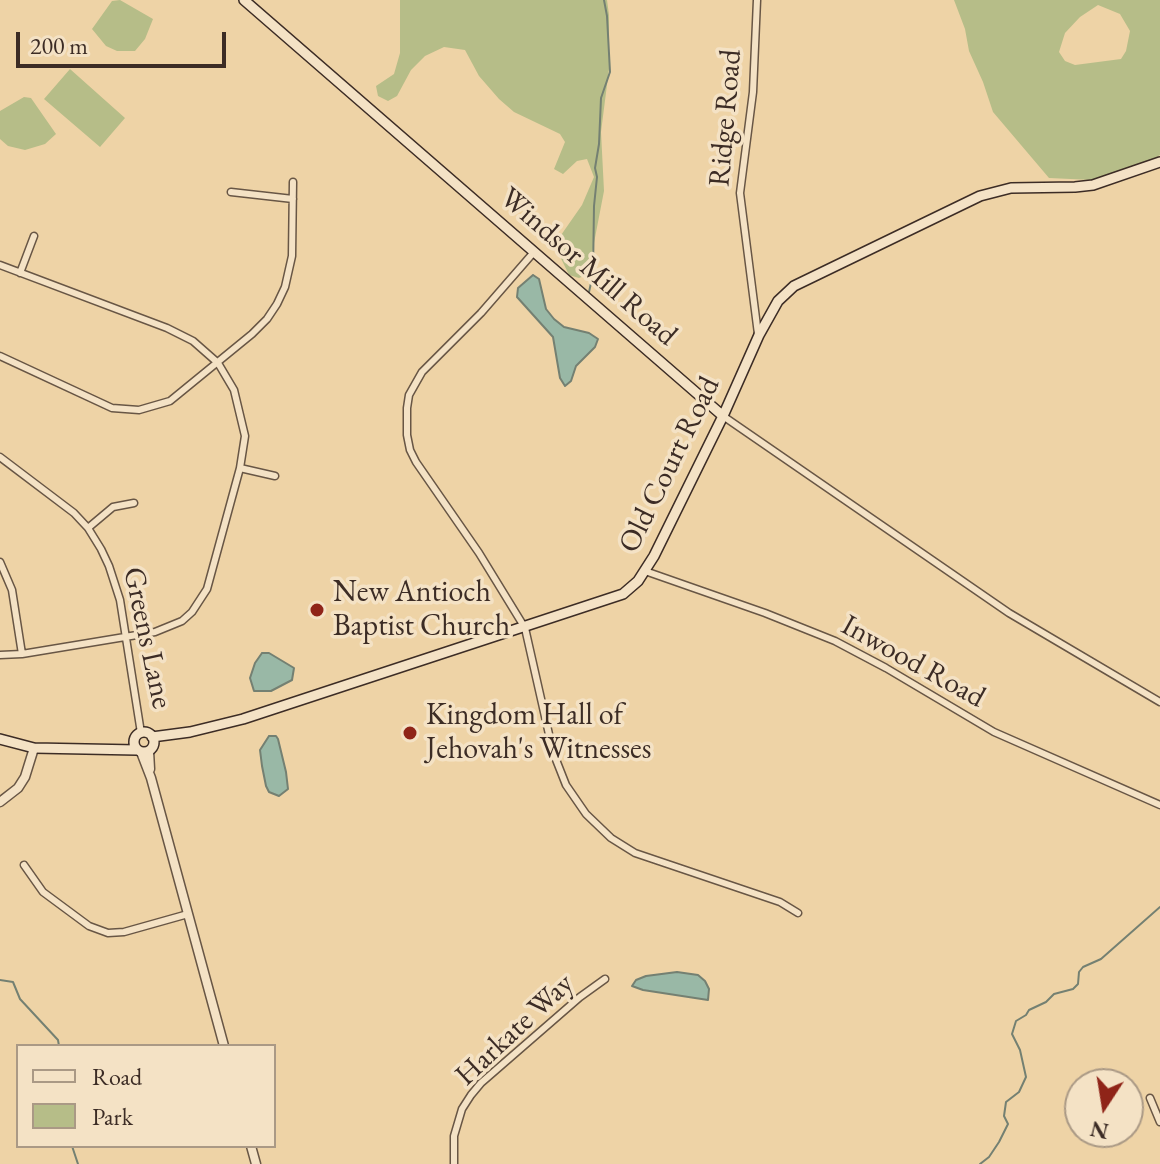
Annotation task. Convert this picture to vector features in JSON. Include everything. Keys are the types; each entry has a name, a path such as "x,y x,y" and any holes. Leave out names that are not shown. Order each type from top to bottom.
{"main road":[{"name":"Windsor Mill Road","path":"244,0 723,416"},
{"name":"Old Court Road","path":"0,739 34,748 144,746 173,735 243,719 623,594 645,571 778,301 803,280 962,203 1011,188 1093,185 1160,162"},
{"path":"141,733 148,733 144,746"}],"street":[{"name":"Ridge Road","path":"757,0 753,92 740,193 759,335"},
{"path":"0,356 102,404 126,411 156,407 170,401 267,319 285,287 292,256 293,182"},
{"path":"231,192 252,197 293,199"},
{"path":"20,273 34,236"},
{"path":"534,252 481,313 422,372 409,395 406,422 410,450 525,628 553,752 566,785 586,814 611,838 635,853 780,902 798,913"},
{"path":"0,265 182,334 193,341 218,363 234,390 242,418 244,448 207,589 201,601 182,621 125,637 0,655"},
{"name":"Windsor Mill Road","path":"723,416 1009,613 1160,702"},
{"name":"Greens Lane","path":"0,457 55,496 88,528 101,549 116,585 141,733"},
{"path":"240,468 275,476"},
{"path":"88,528 113,507 134,503"},
{"path":"0,562 12,590 22,654"},
{"name":"Inwood Road","path":"645,571 835,641 994,732 1157,804"},
{"name":"Greens Lane","path":"144,746 223,1044"},
{"path":"0,802 25,777 34,748"},
{"path":"24,865 43,892 89,926 108,933 124,932 188,914"},
{"name":"Harkate Way","path":"454,1164 454,1136 462,1109 471,1095 580,997 605,979"},
{"path":"1150,1098 1160,1122"}],"green space":[{"path":"120,0 153,19 145,39 135,51 117,51 106,46 92,29 112,1"},
{"path":"400,0 607,0 609,69 601,132 604,191 588,274 579,278 569,275 556,248 559,238 582,205 594,177 587,159 577,161 563,174 554,169 565,142 560,134 514,112 499,99 479,76 465,50 444,47 425,56 411,70 397,96 388,101 378,96 376,86 394,74 400,53"},
{"path":"954,0 1160,0 1160,155 1144,167 1092,180 1049,178 993,112 969,51","holes":["1098,5 1120,14 1130,31 1121,59 1075,65 1065,61 1059,52 1065,33 1080,17"]},
{"path":"70,69 125,118 100,147 44,99"},
{"path":"24,97 31,98 56,134 45,144 25,150 8,146 0,139 0,111"}],"shaded area":[{"path":"533,275 539,279 546,309 554,319 564,327 589,333 598,339 595,347 576,366 571,381 565,386 560,378 553,337 517,297 518,288"},
{"path":"262,653 269,653 294,668 292,680 271,691 254,691 250,678"},
{"path":"269,736 278,739 286,772 288,789 279,796 269,792 262,766 260,750"},
{"path":"677,972 698,975 705,981 709,989 708,1000 632,986 636,980 646,976"}],"waterway":[{"path":"589,292 593,274 595,168 601,98 610,72 604,0"},
{"path":"980,1164 999,1142 1008,1124 1004,1116 1006,1102 1019,1092 1026,1077 1020,1050 1012,1034 1016,1021 1054,994 1073,989 1078,984 1079,972 1083,967 1101,959 1160,907"},
{"path":"0,980 13,982 20,999 59,1044"},
{"path":"73,1148 78,1164"}],"place":[{"name":"New Antioch Baptist Church","path":"317,610"},
{"name":"Kingdom Hall of Jehovah's Witnesses","path":"410,733"}]}
